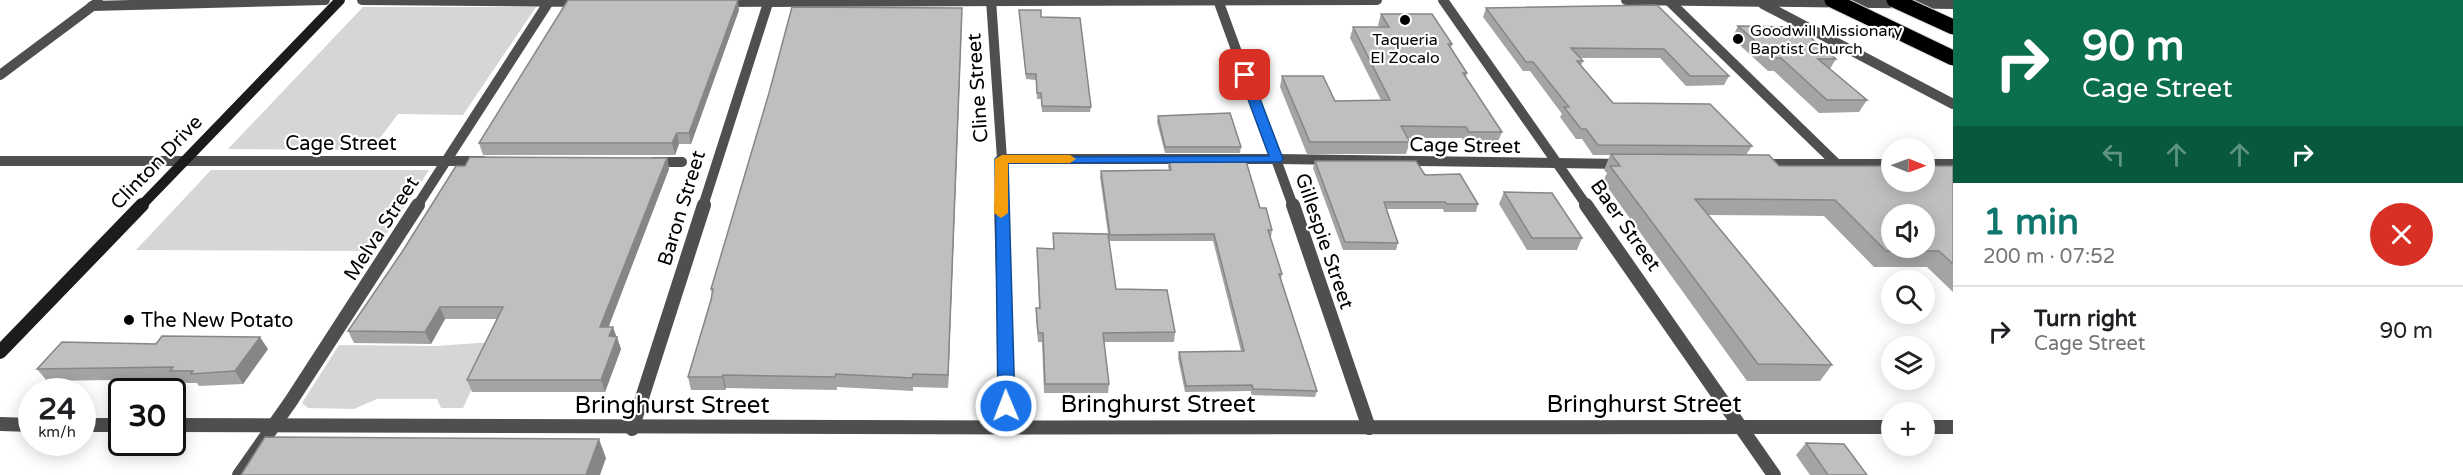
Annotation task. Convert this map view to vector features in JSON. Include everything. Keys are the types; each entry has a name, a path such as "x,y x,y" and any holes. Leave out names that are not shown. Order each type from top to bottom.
{"highway":[{"path":"1832,0 1953,58"},
{"path":"1894,0 1953,27"}],"main road":[{"name":"Clinton Drive","path":"0,352 340,0"}],"street":[{"path":"0,75 96,3 325,0"},
{"path":"362,0 593,2"},
{"name":"Gillespie Street","path":"1218,0 1369,428"},
{"path":"709,2 1377,0"},
{"name":"Baer Street","path":"1443,0 1774,475"},
{"path":"1626,0 1953,3"},
{"path":"1947,0 1953,3"},
{"name":"Melva Street","path":"239,475 275,426 550,1"},
{"name":"Baron Street","path":"632,429 769,1"},
{"name":"Cline Street","path":"991,1 1002,159 1007,426"},
{"path":"1669,1 1838,165"},
{"path":"1759,1 1953,104"},
{"name":"Cage Street","path":"1002,159 1276,159 1638,164"},
{"name":"Cage Street","path":"0,161 493,161"},
{"path":"637,162 682,162"},
{"path":"1755,164 1881,164"},
{"path":"1935,164 1953,164"},
{"path":"0,424 18,424"},
{"name":"Bringhurst Street","path":"186,425 632,429 1007,426 1881,427"},
{"path":"1935,427 1953,427"}],"shaded area":[{"path":"363,7 536,7 463,115 398,114 371,150 228,149"},
{"path":"211,170 429,170 375,251 136,250"},
{"path":"494,342 463,408 441,408 437,399 377,399 354,409 308,408 302,403 339,345 435,346"}],"building":[{"path":"568,0 738,0 689,133 677,133 672,143 479,143"},
{"path":"1657,5 1729,76 1690,76 1664,49 1571,48 1583,61 1577,61 1613,103 1710,104 1752,146 1598,145 1586,129 1581,129 1564,107 1569,107 1533,62 1526,62 1486,8"},
{"path":"792,7 962,8 948,375 913,374 912,378 836,374 835,377 723,375 722,377 688,377"},
{"path":"1019,10 1041,10 1041,17 1080,18 1091,107 1042,106 1041,93 1037,93 1036,74 1026,74"},
{"path":"1381,14 1432,14 1452,44 1448,44 1467,73 1463,73 1502,132 1469,132 1466,127 1401,126 1410,142 1310,142 1282,76 1323,76 1335,101 1390,100 1353,27 1389,27"},
{"path":"1738,26 1798,27 1836,59 1818,59 1867,100 1827,100 1781,58 1775,58"},
{"path":"1230,113 1241,147 1165,147 1158,116"},
{"path":"1611,154 1769,155 1779,166 1881,166 1881,192 1935,192 1935,166 1953,166 1953,264 1939,251 1935,251 1935,204 1881,204 1881,246 1835,200 1695,199 1832,365 1758,364 1610,166 1620,166"},
{"path":"470,157 667,158 600,327 613,327 609,336 617,337 601,380 467,380 503,307 440,307 425,332 348,331 402,252 456,166 465,166"},
{"path":"1169,161 1246,161 1260,208 1266,208 1272,230 1268,230 1282,274 1279,274 1317,391 1253,389 1252,385 1186,386 1179,352 1244,351 1214,234 1110,235 1101,171 1171,170"},
{"path":"1315,161 1416,161 1425,175 1460,174 1478,204 1384,202 1398,243 1345,242"},
{"path":"1504,192 1552,193 1582,238 1532,238"},
{"path":"1053,233 1108,234 1116,289 1167,290 1175,332 1103,333 1109,384 1045,384 1043,333 1038,333 1036,308 1040,308 1037,248 1054,249"},
{"path":"162,336 260,337 235,371 191,374 193,371 170,371 173,367 37,369 62,342 156,344"},
{"path":"265,437 599,439 586,475 241,475"},
{"path":"1806,443 1844,444 1867,475 1828,475"}],"slow traffic":[{"path":"1001,213 1002,159 1070,159"}],"place":[{"name":"Taqueria El Zocalo","path":"1405,20"},
{"name":"Goodwill Missionary Baptist Church","path":"1738,39"},
{"name":"The New Potato","path":"129,320"}],"route":[{"path":"1006,406 1001,210 1002,159 1276,159 1245,75"}]}
